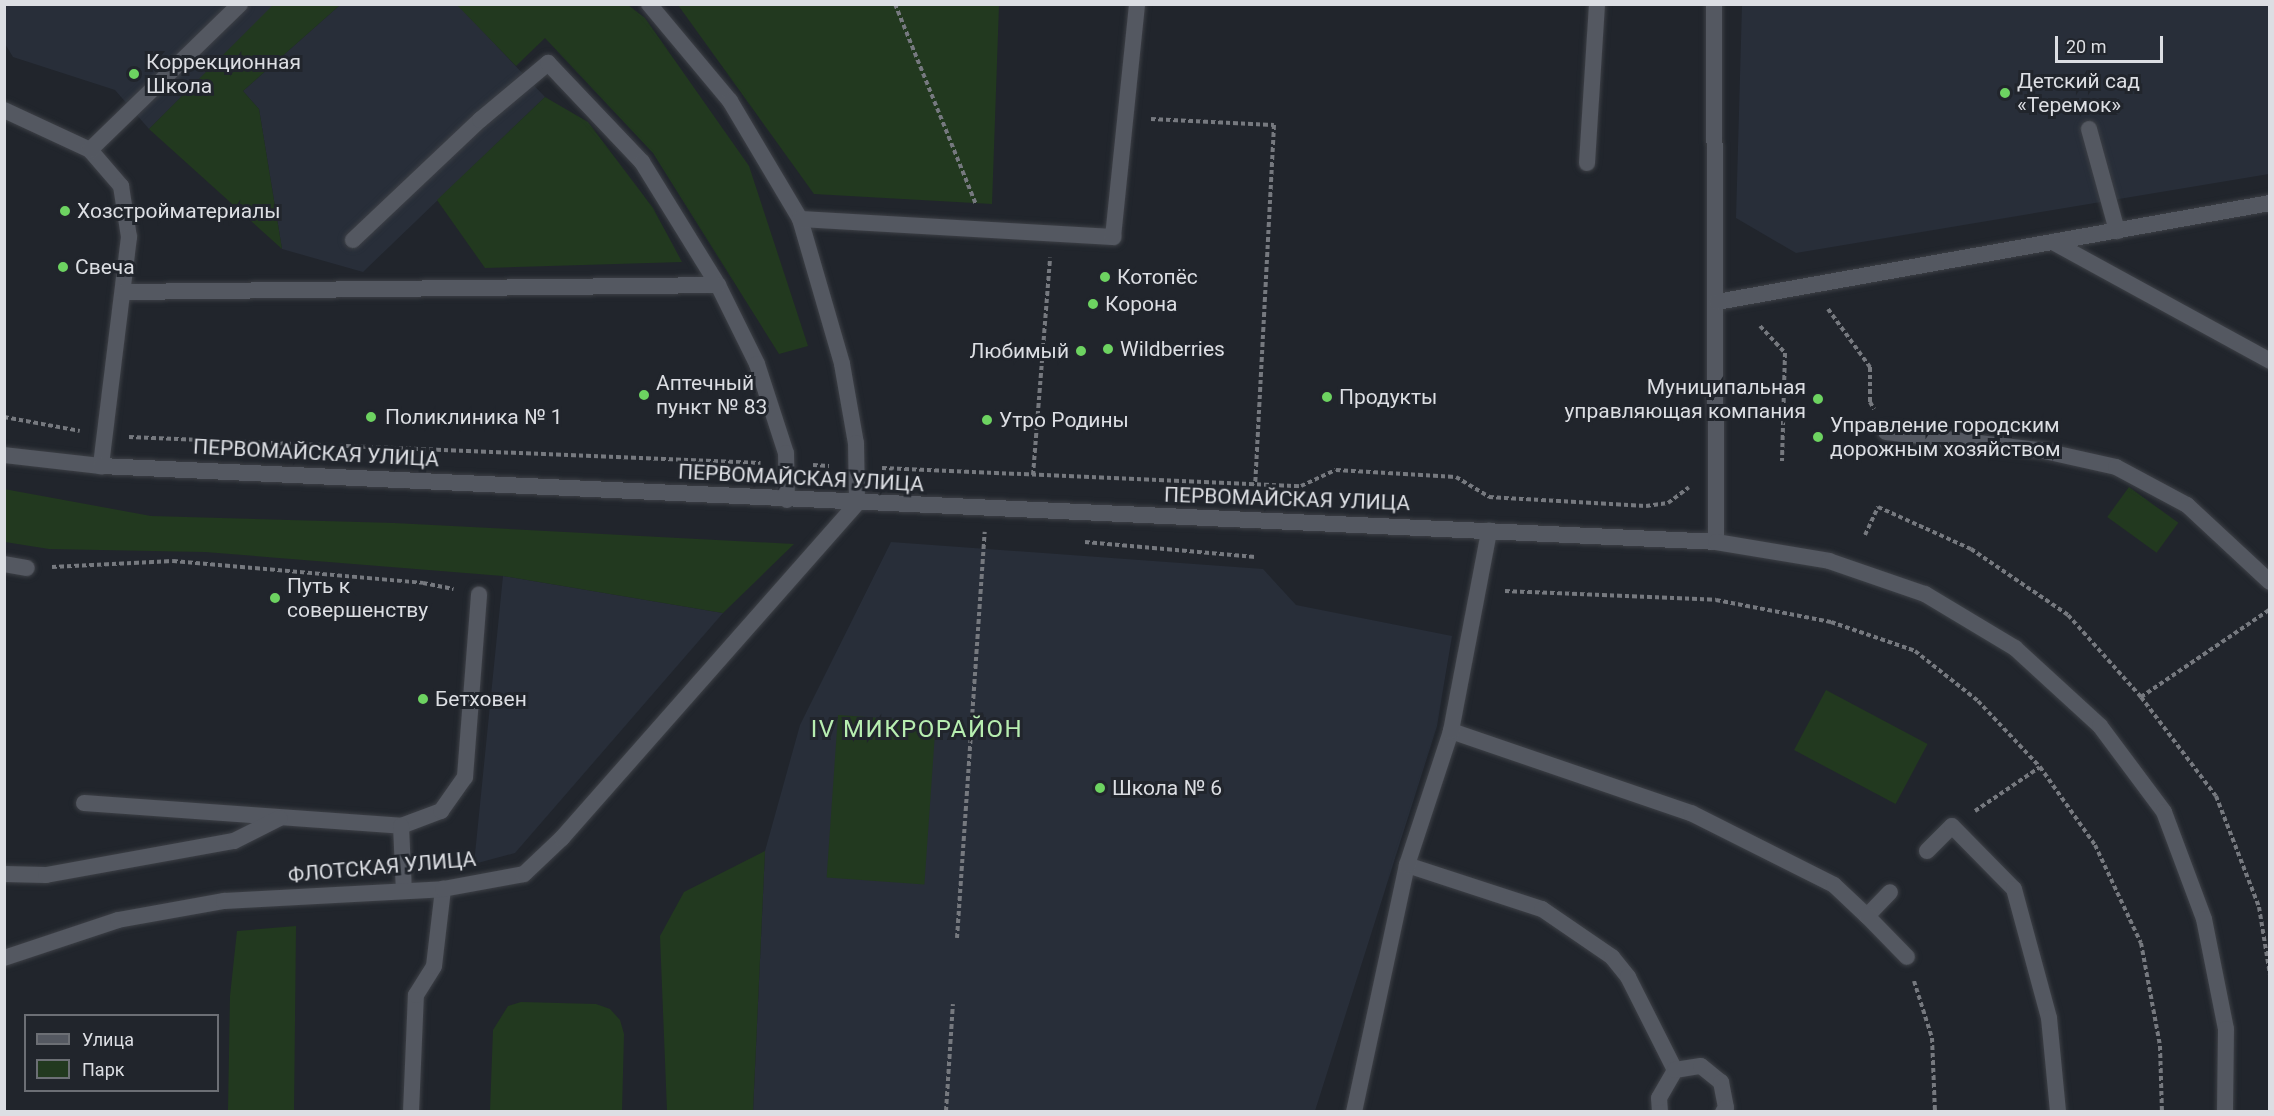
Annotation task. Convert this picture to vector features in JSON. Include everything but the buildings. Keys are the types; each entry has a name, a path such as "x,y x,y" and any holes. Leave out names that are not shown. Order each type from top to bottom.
{"street":[{"path":"90,150 240,4"},
{"path":"649,4 730,101 800,219 842,364 856,467 857,504"},
{"path":"800,219 1113,237 1137,4"},
{"path":"1587,163 1596,4"},
{"path":"1714,4 1717,302 1716,542"},
{"path":"353,240 480,120 548,63 642,162 718,285 757,364 786,464 787,500"},
{"path":"4,111 90,150 121,186 129,237 101,466"},
{"path":"2089,129 2117,231"},
{"path":"1717,302 2270,203"},
{"path":"2054,242 2270,361"},
{"path":"123,292 718,285"},
{"path":"1886,432 2040,450 2116,467 2187,505 2268,578"},
{"name":"ПЕРВОМАЙСКАЯ УЛИЦА","path":"4,455 101,466 857,504 1716,542 1829,561 1925,594 2016,648 2100,726 2164,812 2205,919 2226,1029 2225,1112"},
{"name":"ФЛОТСКАЯ УЛИЦА","path":"5,956 118,920 212,903 443,889 524,874 570,829 857,504"},
{"path":"1354,1112 1407,865 1451,731 1489,531"},
{"path":"4,564 27,568"},
{"path":"84,803 400,826 441,811 465,777 479,595"},
{"path":"1451,731 1691,813 1834,885 1906,957"},
{"path":"4,874 45,875 234,841 281,817"},
{"path":"400,826 404,891"},
{"path":"1927,851 1952,826 2014,889 2049,1018 2058,1112"},
{"path":"1407,865 1542,909 1612,957 1628,977 1675,1070"},
{"path":"411,1112 416,995 434,966 443,889"},
{"path":"1867,916 1890,892"},
{"path":"1675,1070 1701,1066 1721,1082 1726,1108 1723,1112"},
{"path":"1660,1112 1659,1098 1675,1070"}],"path":[{"path":"895,4 987,230"},
{"path":"1170,120 1274,124 1255,484"},
{"path":"1033,475 1050,252"},
{"path":"1815,284 1818,295 1870,367 1870,402 1886,432"},
{"path":"1760,326 1785,353 1782,461"},
{"path":"1748,415 1801,418"},
{"path":"4,417 104,436 1300,486 1336,470 1456,477 1489,497 1646,506 1668,502 1687,489 1693,480"},
{"path":"957,938 989,472"},
{"path":"1865,536 1878,507"},
{"path":"27,568 172,561 423,583 479,595"},
{"path":"1477,590 1716,600 1831,622 1915,651 1978,701 2040,767 2095,845 2141,943 2160,1046 2162,1112"},
{"path":"2141,697 2270,609"},
{"path":"1999,794 2040,767"},
{"path":"1906,957 1932,1038 1935,1112"},
{"path":"946,1111 953,1004"}],"shaded area":[{"path":"457,4 545,97 363,272 282,249 259,109 243,91 340,5"},
{"name":"Коррекционная Школа","path":"5,5 274,5 149,129 115,90 13,57 5,44"},
{"name":"Детский сад «Теремок»","path":"1742,5 2269,5 2269,174 1796,253 1736,218"},
{"name":"Школа № 6","path":"891,542 1263,569 1296,605 1452,636 1437,726 1315,1111 753,1112 765,851 800,725"},
{"path":"503,576 723,613 515,853 474,864"}],"green space":[{"path":"274,4 340,5 243,91 259,109 282,249 149,129"},
{"path":"457,5 628,5 645,18 749,166 808,346 779,354 653,153 545,38 516,66"},
{"path":"678,5 999,5 992,204 814,194"},
{"path":"545,97 588,122 653,208 682,262 485,268 437,200"},
{"path":"2129,487 2178,523 2157,553 2107,517"},
{"path":"4,489 151,516 394,523 794,544 723,613 503,576 205,552 49,549 5,542"},
{"path":"1826,690 1928,744 1896,804 1794,750"},
{"path":"838,715 936,722 924,884 827,878"},
{"path":"765,851 753,1111 667,1111 660,936 684,892"},
{"path":"296,926 294,1111 228,1111 230,996 237,931"},
{"path":"521,1002 596,1004 610,1009 620,1020 624,1034 622,1111 490,1111 493,1030 508,1006"}],"place":[{"name":"Коррекционная Школа","path":"134,74"},
{"name":"Детский сад «Теремок»","path":"2005,93"},
{"name":"Хозстройматериалы","path":"65,211"},
{"name":"Свеча","path":"63,267"},
{"name":"Котопёс","path":"1105,277"},
{"name":"Корона","path":"1093,304"},
{"name":"Wildberries","path":"1108,349"},
{"name":"Любимый","path":"1081,351"},
{"name":"Аптечный пункт № 83","path":"644,395"},
{"name":"Продукты","path":"1327,397"},
{"name":"Муниципальная управляющая компания","path":"1818,399"},
{"name":"Поликлиника № 1","path":"371,417"},
{"name":"Утро Родины","path":"987,420"},
{"name":"Управление городским дорожным хозяйством","path":"1818,437"},
{"name":"Путь к совершенству","path":"275,598"},
{"name":"Бетховен","path":"423,699"},
{"name":"Школа № 6","path":"1100,788"}],"district":[{"name":"IV МИКРОРАЙОН","path":"917,730"}]}
